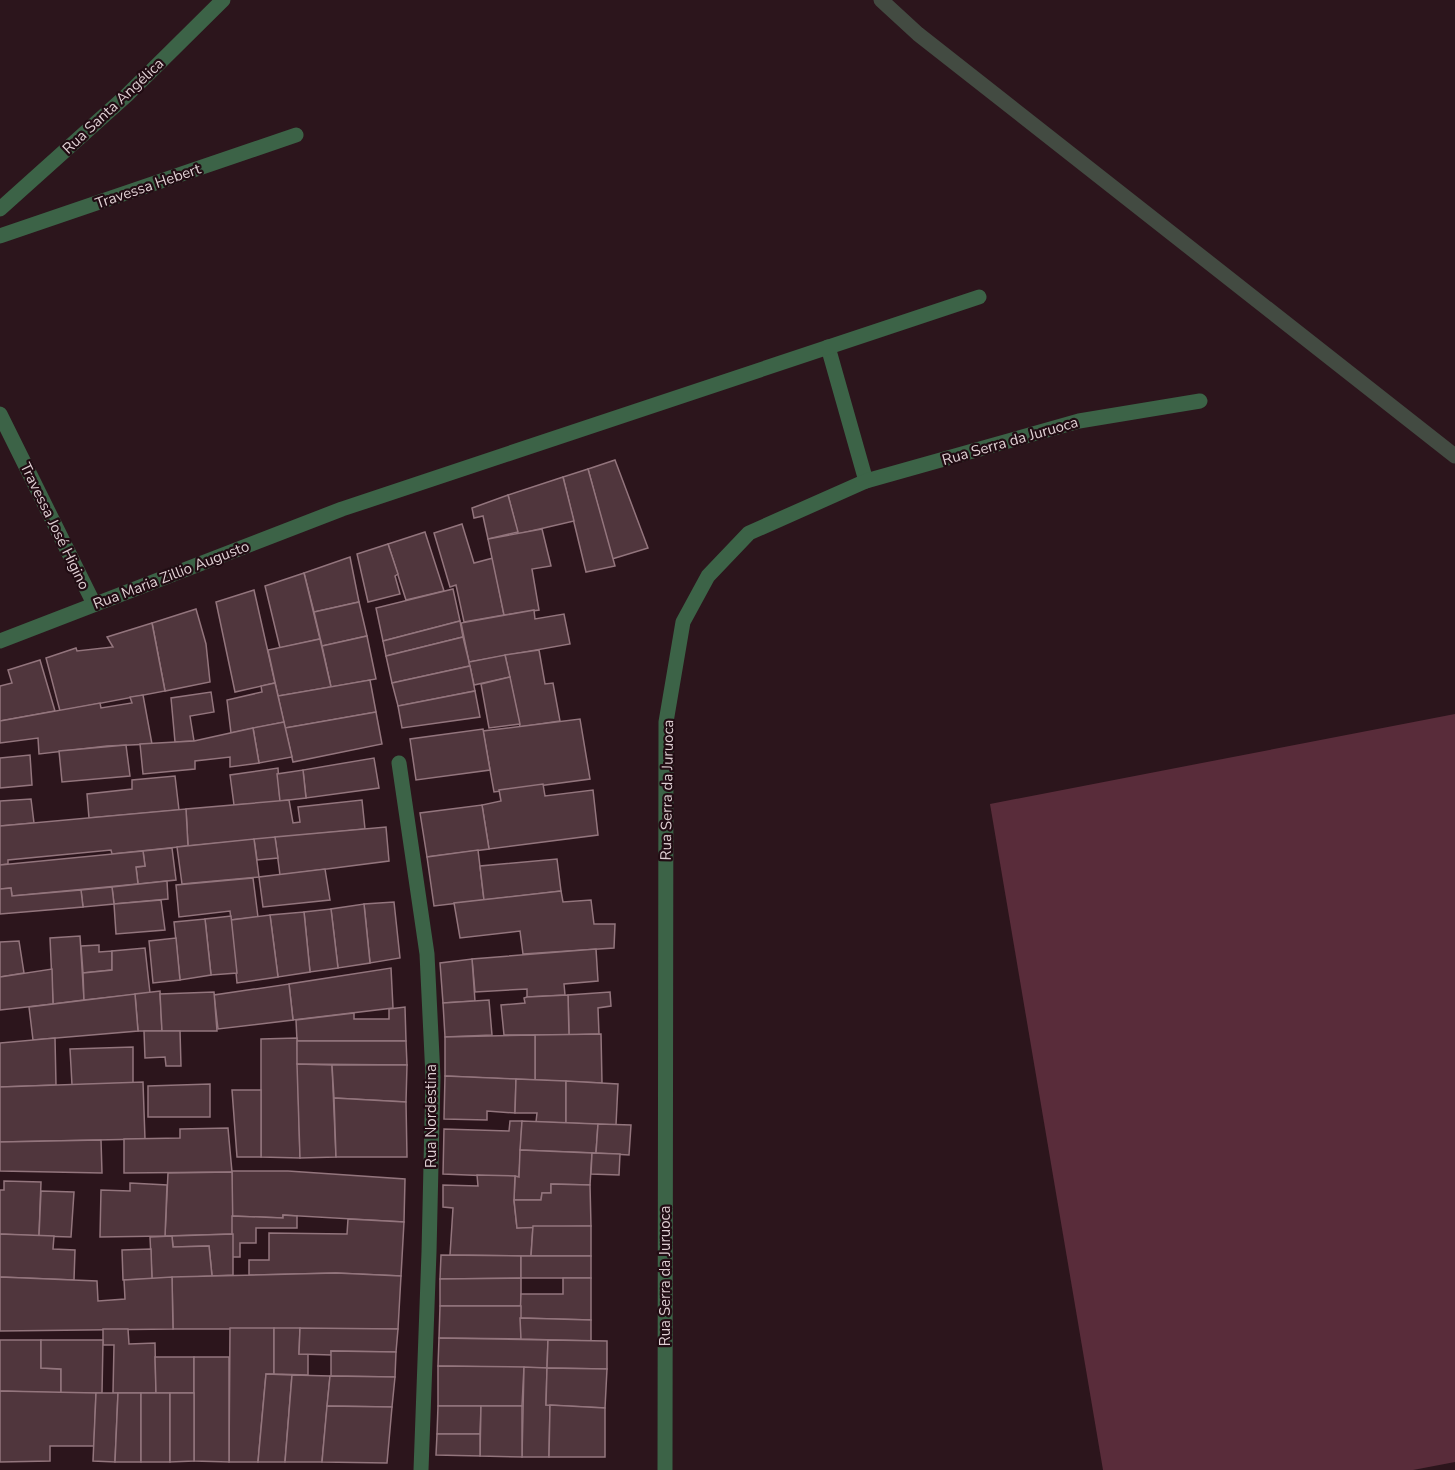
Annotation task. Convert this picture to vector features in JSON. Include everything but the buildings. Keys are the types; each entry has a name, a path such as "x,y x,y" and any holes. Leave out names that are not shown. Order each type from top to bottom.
{"street":[{"name":"Rua Santa Angélica","path":"0,209 127,95 223,0"},
{"name":"Travessa Hebert","path":"0,236 296,135"},
{"name":"Rua Maria Zillio Augusto","path":"0,641 342,509 979,297"},
{"path":"828,347 866,481"},
{"name":"Rua Serra da Juruoca","path":"665,1470 666,722 683,622 708,576 749,534 866,481 1079,421 1200,401"},
{"name":"Travessa José Higino","path":"0,414 94,604"},
{"name":"Rua Nordestina","path":"399,763 427,954 433,1077 421,1470"}],"shaded area":[{"path":"1455,714 1455,1462 1413,1470 1103,1470 990,804"}],"waterway":[{"path":"881,0 918,34 1455,456"}]}
